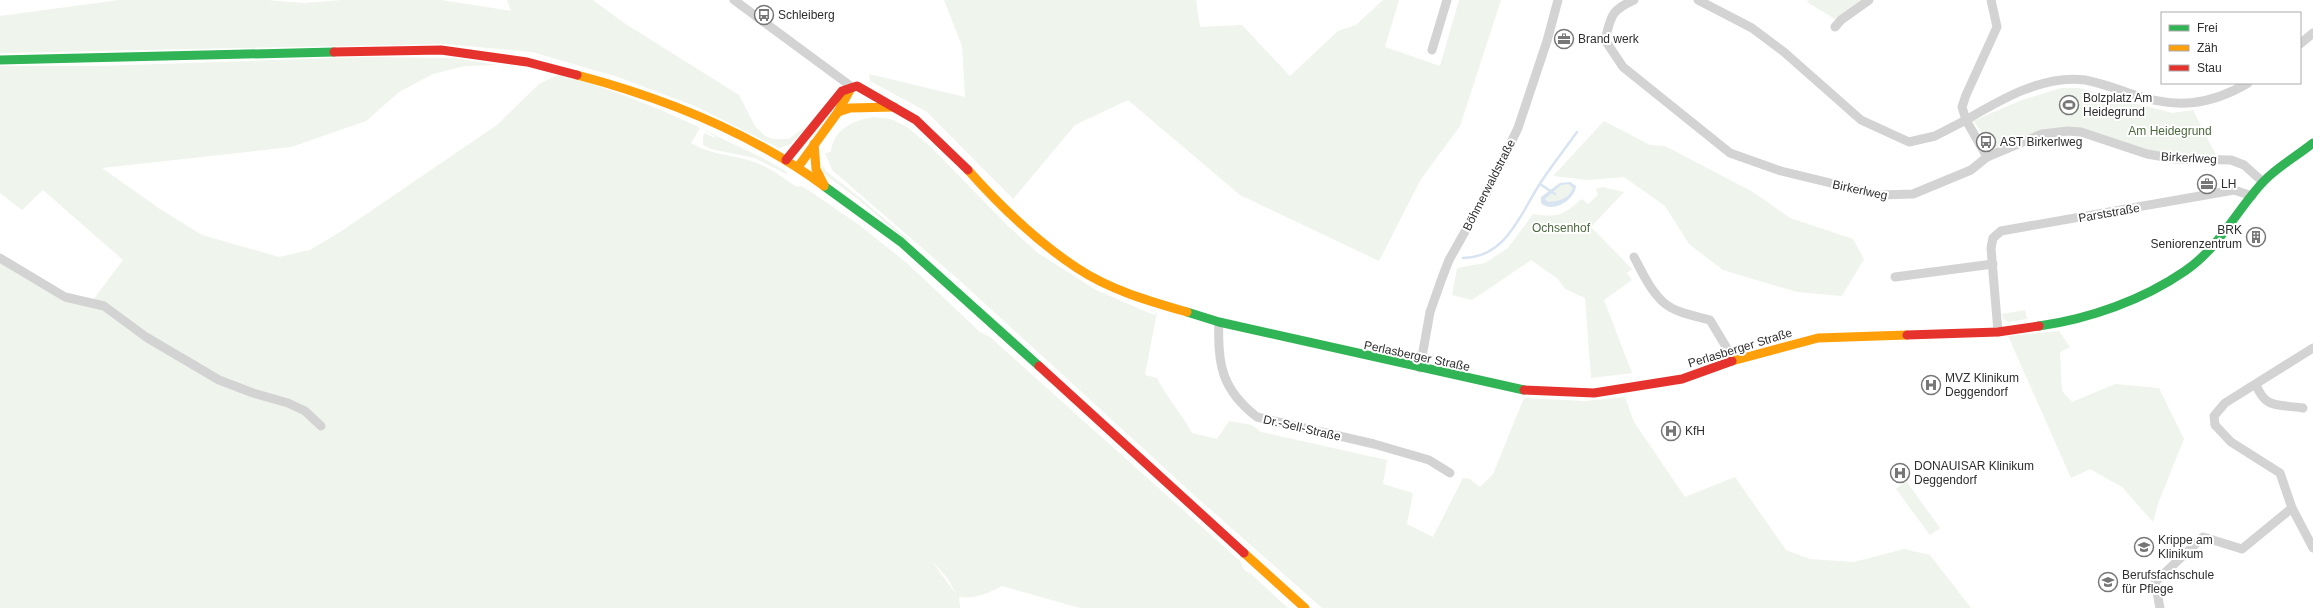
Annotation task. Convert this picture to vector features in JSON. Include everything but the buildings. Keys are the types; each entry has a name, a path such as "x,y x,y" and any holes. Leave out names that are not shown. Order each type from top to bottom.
{"street":[{"path":"734,0 852,87"},
{"path":"1432,50 1446,0"},
{"name":"Böhmerwaldstraße","path":"1420,368 1430,312 1442,278 1449,260 1485,196 1518,128 1547,41 1558,0"},
{"name":"Birkerlweg","path":"1634,0 1618,7 1610,19 1605,40 1623,67 1681,116 1730,153 1781,171 1868,193 1896,196 1913,194 1935,187 1971,170 1987,157 2042,134 2068,131 2081,132 2154,156 2176,159 2231,160 2244,166 2263,182"},
{"path":"1698,0 1752,28 1784,52 1862,120 1909,142 1935,136 2027,90 2056,82 2085,80 2154,100 2179,104 2213,100 2246,84"},
{"path":"1835,26 1869,0"},
{"path":"1987,157 1966,120 1963,112 1963,102 1997,26 1991,0"},
{"path":"2301,43 2313,33"},
{"path":"0,60 347,51 449,51 527,62 630,88 692,114 786,160 824,185 901,242 1305,608"},
{"path":"798,168 838,112 852,87"},
{"path":"786,160 842,91 852,87"},
{"name":"Perlasberger Straße","path":"852,87 863,88 916,120 952,153 1003,209 1023,226 1077,268 1121,291 1141,299 1219,322 1524,391 1594,393 1682,379 1734,360 1818,338 1998,332 2062,323 2134,300 2186,271 2220,239 2263,182 2313,143"},
{"path":"838,112 850,108 894,107"},
{"path":"814,144 816,169 824,185"},
{"name":"Parststraße","path":"1998,332 1991,248 1993,238 2001,231 2234,190 2252,196"},
{"path":"1634,257 1644,276 1663,302 1685,314 1710,320 1734,360"},
{"path":"0,258 65,297 104,306 146,337 220,380 253,393 288,403 305,411 321,426"},
{"path":"1895,277 1993,264"},
{"name":"Dr.-Sell-Straße","path":"1219,322 1217,344 1222,376 1244,407 1257,417 1374,444 1429,460 1450,473"},
{"path":"2313,348 2225,403 2214,416 2215,425 2231,442 2280,473 2292,508 2313,548"},
{"path":"2256,384 2260,396 2268,403 2303,408"},
{"path":"2160,608 2155,582 2203,537 2242,549 2292,508"}],"green space":[{"path":"119,0 267,0 304,3 342,0 441,0 511,11 507,0 593,0 624,23 739,95 755,126 765,136 773,139 789,139 809,124 791,144 779,148 697,107 618,77 532,52 445,44 0,53 0,16"},
{"path":"944,0 1196,0 1200,27 1242,25 1290,76 1338,31 1356,25 1383,0 1399,0 1385,47 1440,66 1459,0 1501,0 1460,126 1421,179 1379,261 1240,195 1128,100 1075,125 1013,199 927,112 870,81 869,74 965,97 962,46"},
{"path":"1809,0 1861,0 1835,19 1807,2"},
{"path":"368,57 454,58 497,65 465,66 433,74 399,92 366,121 291,147 102,168 160,209 202,235 279,257 310,250 340,232 497,125 539,84 560,74 620,94 677,117 761,157 788,173 787,174 754,158 711,149 703,145 703,136 705,133 714,138 715,136 700,128 691,143 715,153 757,163 797,187 801,186 858,224 908,264 980,332 990,337 1241,562 1244,570 1250,573 1288,608 1080,608 1002,586 976,596 959,597 960,608 0,608 0,261 22,276 52,293 90,304 123,260 43,190 22,210 0,193 0,66 101,66","holes":["931,560 948,579 956,594"]},
{"name":"Am Heidegrund","path":"2061,88 2078,88 2172,113 2193,110 2217,157 2179,157 2143,150 2106,138 2056,134 1995,150 1973,121 2022,100"},
{"path":"874,117 891,119 907,127 931,147 1008,226 1038,253 1096,290 1154,315 1157,312 1145,375 1157,378 1192,433 1217,439 1229,421 1252,425 1261,432 1387,460 1383,484 1413,493 1407,524 1433,537 1463,478 1470,479 1480,487 1493,474 1524,398 1585,401 1625,397 1634,422 1685,497 1735,477 1786,550 1810,559 1854,562 1904,549 1930,555 1971,608 1322,608 1194,495 958,279 832,170 825,153 831,152 836,137 852,123"},
{"path":"1604,121 1650,145 1665,146 1753,192 1790,218 1853,239 1864,259 1842,296 1797,292 1723,270 1689,244 1665,206 1624,177 1588,180 1553,176"},
{"path":"818,147 822,165 827,172 909,240 908,242 858,199 824,174 823,171"},
{"path":"1569,184 1573,188 1569,195 1560,200 1548,203 1545,199 1561,185"},
{"name":"Ochsenhof","path":"1602,187 1624,192 1591,227 1632,269 1627,273 1632,280 1604,300 1632,373 1591,378 1585,298 1565,289 1558,279 1531,260 1472,300 1452,295 1457,268 1485,263 1508,248 1533,214 1549,216 1560,214 1570,209 1582,199 1588,204 1598,195 1596,189"},
{"path":"2025,310 2027,319 2008,322 2003,319 2002,314"},
{"path":"2059,331 2070,347 2060,352 2062,391 2072,402 2115,384 2159,388 2184,439 2159,501 2153,522 2122,487 2090,469 2071,478 2008,336"},
{"path":"1906,481 1940,528 1930,535 1896,489"}],"shaded area":[{"path":"1570,182 1576,186 1572,196 1557,206 1551,207 1541,203 1541,197 1560,183","holes":["1569,184 1573,188 1569,195 1560,200 1548,202 1545,199 1561,185"]}],"waterway":[{"path":"1463,258 1478,256 1491,250 1511,232 1533,194 1577,132"},
{"path":"1540,184 1555,194"}],"traffic: fast":[{"path":"0,60 334,52"},
{"path":"2039,326 2077,319 2115,307 2152,291 2185,271 2197,262 2218,240 2263,182 2281,166 2313,143"},
{"path":"824,186 901,242 1039,366"},
{"path":"1187,312 1219,322 1524,390"}],"traffic: slow":[{"path":"577,75 642,94 705,119 766,149 824,186"},
{"path":"798,167 838,112 851,88"},
{"path":"838,112 850,108 894,107"},
{"path":"814,144 816,169 824,185"},
{"path":"968,170 993,197 1033,235 1077,268 1116,289 1187,312"},
{"path":"1732,361 1818,338 1907,335"},
{"path":"1244,553 1305,608"}],"traffic: jam":[{"path":"334,52 441,50 527,62 577,75"},
{"path":"786,160 842,91 857,86 916,120 968,170"},
{"path":"1907,335 1998,332 2039,326"},
{"path":"1524,390 1594,393 1682,379 1732,361"},
{"path":"1039,366 1244,553"}],"place":[{"name":"Schleiberg","path":"764,15"},
{"name":"Brand werk","path":"1564,39"},
{"name":"Bolzplatz Am Heidegrund","path":"2069,105"},
{"name":"AST Birkerlweg","path":"1986,142"},
{"name":"LH","path":"2207,184"},
{"name":"BRK Seniorenzentrum","path":"2256,237"},
{"name":"MVZ Klinikum Deggendorf","path":"1931,385"},
{"name":"KfH","path":"1671,431"},
{"name":"DONAUISAR Klinikum Deggendorf","path":"1900,473"},
{"name":"Krippe am Klinikum","path":"2144,547"},
{"name":"Berufsfachschule für Pflege","path":"2108,582"}]}
